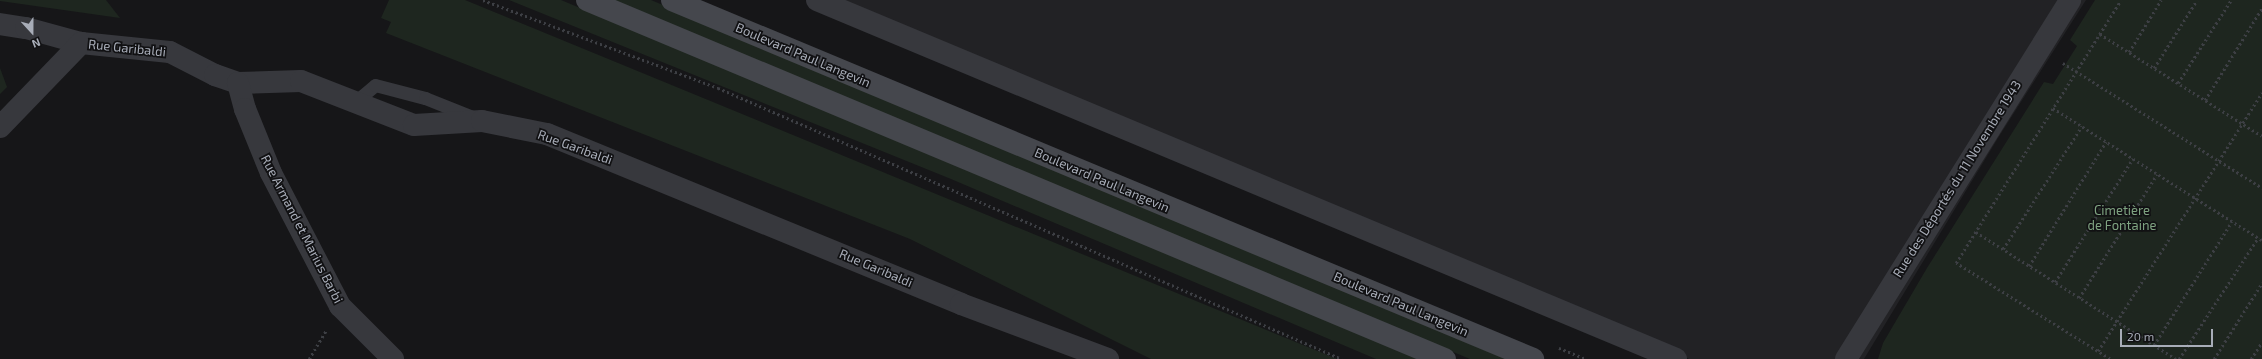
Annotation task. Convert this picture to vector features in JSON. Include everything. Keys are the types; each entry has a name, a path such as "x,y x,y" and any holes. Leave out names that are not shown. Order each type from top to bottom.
{"main road":[{"path":"587,0 1445,359"},
{"name":"Boulevard Paul Langevin","path":"672,0 1533,359"}],"street":[{"path":"817,0 1676,359"},
{"name":"Rue des Déportés du 11 Novembre 1943","path":"1846,359 2070,0"},
{"name":"Rue Garibaldi","path":"0,24 26,28 81,43 170,52 215,75 238,83 300,81 414,125 482,121 546,134 960,304 1108,359"},
{"path":"0,127 81,43"},
{"name":"Rue Armand et Marius Barbi","path":"238,83 245,109 272,173 340,306 393,359"}],"lane":[{"path":"356,102 375,85 425,98 482,121"}],"path":[{"path":"483,0 718,88 1342,359"},
{"path":"2110,359 1956,263 2121,0"},
{"path":"2129,52 2161,0"},
{"path":"2154,68 2197,0"},
{"path":"2178,83 2231,0"},
{"path":"2205,100 2262,8"},
{"path":"2100,34 2262,136"},
{"path":"2059,60 2262,188"},
{"path":"2098,351 2262,93"},
{"path":"2053,108 2262,240"},
{"path":"2003,249 2082,126"},
{"path":"2029,266 2106,142"},
{"path":"2055,282 2133,158"},
{"path":"2080,298 2157,174"},
{"path":"2154,345 2232,221"},
{"path":"1976,232 2176,359"},
{"path":"2179,359 2258,238"},
{"path":"2214,359 2262,283"},
{"path":"309,359 340,306"},
{"path":"2251,359 2262,342"}],"shaded area":[{"path":"833,0 2086,0 1998,138 1864,359 1689,359"}],"green space":[{"path":"106,0 120,18 0,1"},
{"path":"389,0 465,0 1337,359 1151,359 910,239 386,33 391,22 381,18"},
{"path":"509,0 561,0 1422,359 1376,359 951,179"},
{"path":"610,0 651,0 1506,359 1470,359"},
{"name":"Cimetière de Fontaine","path":"2095,0 2262,0 2262,359 1878,359 1883,343 1927,268 2044,82 2053,84 2077,46 2070,40"},
{"path":"0,68 7,87 0,94"}]}
